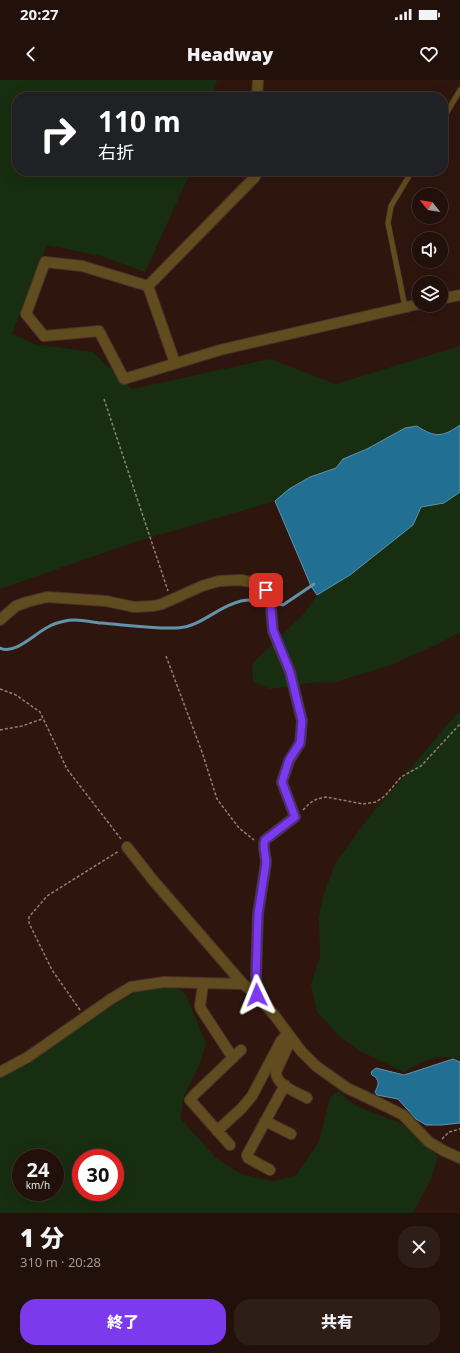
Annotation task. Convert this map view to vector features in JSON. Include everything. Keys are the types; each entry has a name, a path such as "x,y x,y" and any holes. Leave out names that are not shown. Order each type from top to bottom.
{"street":[{"path":"258,80 258,92"},
{"path":"148,286 255,176"},
{"path":"148,286 82,266 45,262 26,314 44,336 99,331 124,379 175,362 220,350 412,305"},
{"path":"148,286 175,362"},
{"path":"448,298 460,295"},
{"path":"0,620 16,606 47,597 106,601 134,607 153,606 171,600 202,586 219,581 241,580 256,583 266,590 270,598 273,630 290,672 302,721 300,743 289,760 282,782 295,817 265,840 263,845 266,855 266,863 258,914 256,977 257,995"},
{"path":"127,847 152,879 243,984 257,995 275,1016 301,1052 316,1066 341,1084 403,1115 429,1142 452,1156 460,1158"},
{"path":"0,1072 28,1057 111,999 131,987 164,982 243,984"},
{"path":"203,984 200,1006 201,1009 233,1058"},
{"path":"289,1037 276,1072 278,1080 307,1098"},
{"path":"217,1131 242,1108 252,1096 281,1041 289,1037"},
{"path":"230,1145 190,1100 241,1050"},
{"path":"270,1170 248,1158 247,1155 285,1085"},
{"path":"266,1121 291,1134"}],"lane":[{"path":"448,110 460,90"},
{"path":"404,307 388,223 391,206 409,176"}],"path":[{"path":"104,399 171,600"},
{"path":"166,656 202,752 217,799 239,828 263,845"},
{"path":"0,689 16,695 40,712 67,769 127,847 82,873 47,896 29,917 29,923 52,970 86,1017"},
{"path":"0,730 22,726 42,719"},
{"path":"295,817 317,798 326,797 364,804 376,802 385,796 401,777 421,766 460,724"},
{"path":"438,1148 442,1139 449,1132 460,1129"}],"green space":[{"path":"0,80 217,80 214,92 12,92 12,176 189,176 145,272 101,256 47,245 12,334 34,344 93,352 132,389 270,359 336,384 460,346 460,425 444,434 429,433 417,426 405,428 367,449 343,459 336,468 310,477 289,489 275,501 132,543 0,589"},
{"path":"460,492 460,632 440,643 391,665 335,682 317,682 269,689 253,681 252,664 303,615 317,595 350,575 413,525 421,507 444,503"},
{"path":"460,710 460,1060 445,1057 431,1059 404,1072 362,1052 340,1037 317,1012 311,984 320,957 319,918 323,896 336,862 369,817"},
{"path":"163,988 178,988 186,995 206,1043 199,1066 184,1096 180,1118 216,1158 241,1174 274,1181 296,1175 319,1142 330,1098 338,1091 356,1106 398,1122 414,1132 422,1143 438,1156 431,1179 413,1213 0,1213 0,1076 31,1060 116,1003 137,991"}],"water":[{"path":"460,425 460,492 444,503 421,507 413,525 350,575 317,595 311,586 275,501 289,489 310,477 336,468 343,459 367,449 405,428 417,426 429,433 444,434"},
{"path":"453,1059 460,1062 460,1123 426,1125 416,1119 398,1099 377,1095 375,1092 378,1080 372,1075 371,1072 376,1068 404,1075"}],"waterway":[{"path":"0,648 12,649 50,626 69,620 149,627 186,627 225,607 241,601 257,600 283,605 314,584"}],"route":[{"path":"257,995 256,977 258,914 266,863 266,855 263,845 265,840 295,817 282,782 289,760 300,743 302,721 290,672 273,630 270,598 266,590"}]}
